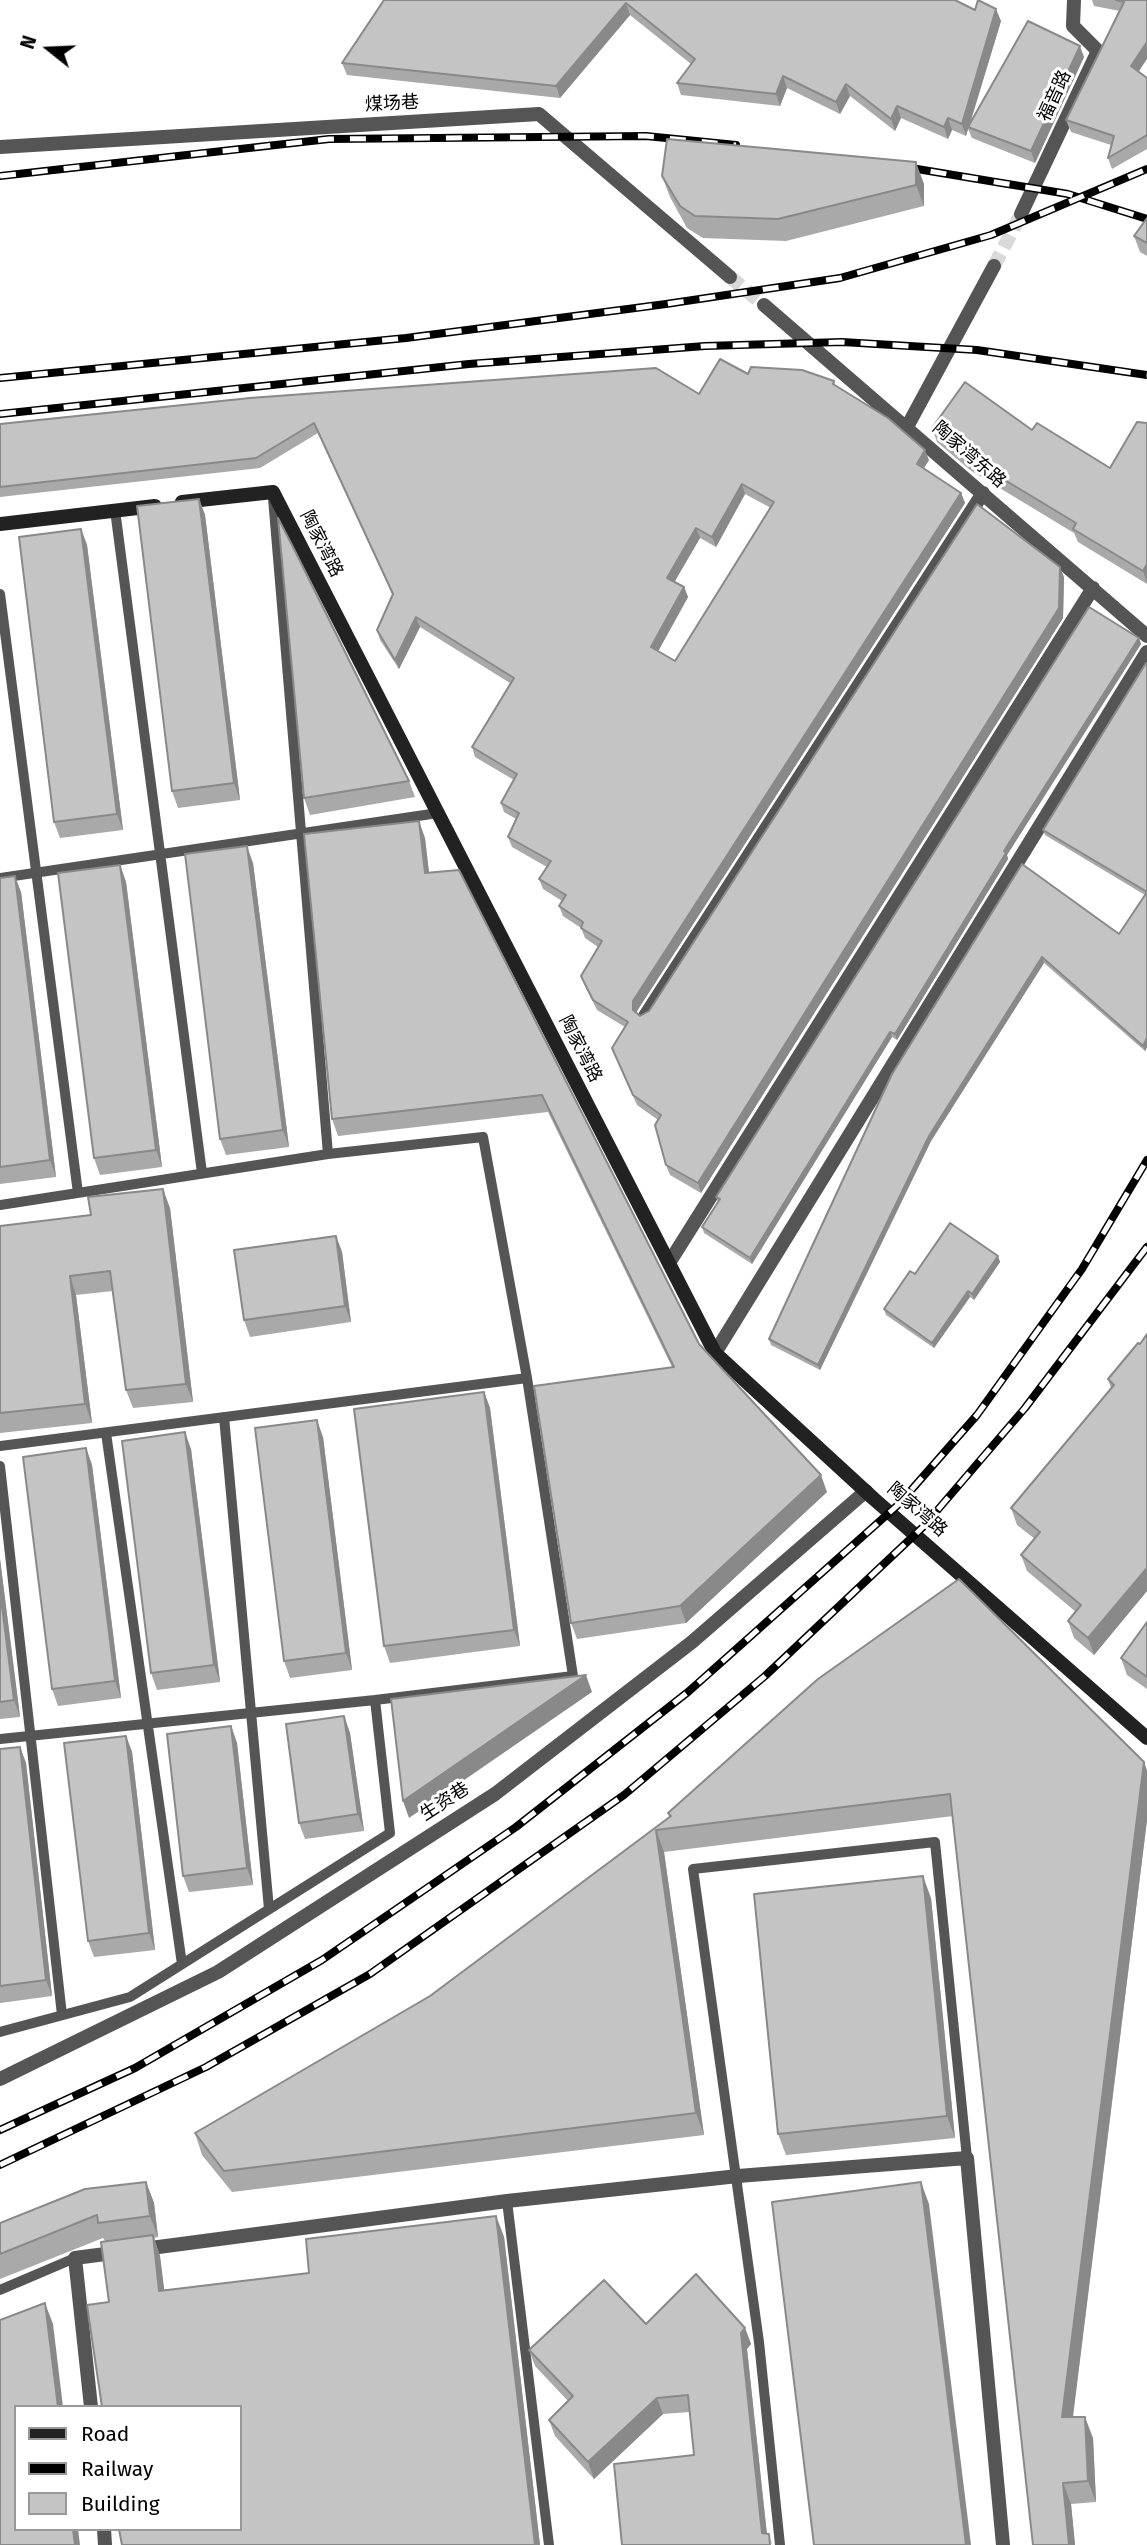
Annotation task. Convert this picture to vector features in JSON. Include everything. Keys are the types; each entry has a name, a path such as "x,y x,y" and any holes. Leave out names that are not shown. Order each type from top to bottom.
{"street":[{"name":"福音路","path":"1021,214 1098,51 1073,26 1074,0"},
{"name":"煤场巷","path":"0,147 539,114 729,276"},
{"path":"907,427 994,266"},
{"name":"陶家湾东路","path":"764,305 1147,636"},
{"path":"0,524 273,492"},
{"name":"陶家湾路","path":"273,492 715,1353 866,1491 1147,1738"},
{"path":"645,1016 983,492"},
{"path":"669,1263 1093,589"},
{"path":"715,1353 1147,652"},
{"name":"生资巷","path":"0,2079 218,1972 495,1794 692,1642 866,1491"},
{"path":"91,2405 75,2258 507,2201 738,2176 967,2158 1003,2545"}],"lane":[{"path":"273,492 328,1154"},
{"path":"116,510 202,1173"},
{"path":"0,594 34,873 78,1193"},
{"path":"0,878 438,813"},
{"path":"0,1205 328,1154 483,1137 527,1378 573,1676 375,1700 0,1739"},
{"path":"0,1447 527,1378"},
{"path":"224,1418 269,1909"},
{"path":"106,1433 182,1964"},
{"path":"0,1466 62,2015"},
{"path":"0,2032 130,1997 390,1833 375,1700"},
{"path":"780,2545 738,2176 693,1869 935,1842 967,2158"},
{"path":"507,2201 549,2545"},
{"path":"0,2290 75,2258"}],"building":[{"path":"384,0 955,0 975,10 978,0 996,9 962,124 948,118 944,127 897,106 891,119 846,84 836,102 783,76 776,94 677,83 695,59 626,3 556,86 342,63"},
{"path":"1116,0 1147,0 1147,42 1131,66 1147,78 1147,135 1108,158 1114,136 1066,120 1124,2"},
{"path":"1028,21 1080,46 1031,151 968,127"},
{"path":"667,139 916,162 916,185 778,219 695,216 680,206 662,176"},
{"path":"1147,218 1147,243 1134,236"},
{"path":"720,359 748,374 751,367 802,370 834,381 833,384 888,418 925,450 917,464 961,493 633,1001 633,1010 640,1016 649,1011 977,504 1060,567 1059,608 698,1183 666,1165 655,1125 661,1115 633,1095 612,1048 628,1022 593,1000 581,976 602,941 581,928 583,922 559,906 566,895 539,879 551,861 508,837 519,813 501,803 517,774 472,747 514,678 416,617 395,660 377,630 393,594 314,423 256,458 0,487 0,424 250,398 656,368 699,394","holes":["742,484 774,502 675,661 651,647 684,587 667,578 696,528 712,537"]},
{"path":"965,382 1032,430 1037,423 1110,468 1137,422 1147,423 1147,564 1143,571 1073,529 1076,523 965,456 932,428"},
{"path":"199,499 234,783 172,791 137,506"},
{"path":"278,518 293,547 409,781 304,798"},
{"path":"81,529 117,814 54,822 19,537"},
{"path":"1089,607 1139,638 1004,851 1006,853 895,1034 890,1032 750,1258 702,1227 720,1199 716,1197"},
{"path":"1147,664 1147,892 1043,830"},
{"path":"419,821 425,873 459,870 699,1344 821,1475 680,1606 571,1623 534,1386 674,1367 542,1095 332,1119 304,834"},
{"path":"247,846 283,1130 220,1139 185,854"},
{"path":"1022,864 1119,934 1147,892 1147,1038 1143,1046 1042,957 929,1136 818,1365 769,1339 892,1074"},
{"path":"120,865 156,1150 94,1158 58,873"},
{"path":"15,876 50,1160 0,1167 0,878"},
{"path":"163,1189 186,1384 126,1390 110,1271 70,1276 85,1404 0,1413 0,1226 91,1215 88,1197"},
{"path":"950,1223 998,1256 972,1294 968,1291 932,1343 884,1309 910,1271 915,1274"},
{"path":"336,1236 345,1306 244,1320 234,1250"},
{"path":"1147,1334 1147,1568 1088,1638 1068,1621 1081,1605 1021,1555 1040,1532 1011,1508 1114,1385 1108,1379"},
{"path":"484,1392 514,1630 384,1646 354,1409"},
{"path":"317,1420 346,1653 284,1661 255,1428"},
{"path":"185,1432 214,1665 151,1673 122,1441"},
{"path":"86,1448 115,1681 52,1689 23,1457"},
{"path":"959,1579 1144,1762 1062,2417 1085,2417 1088,2481 1063,2483 1069,2545 1033,2545 950,1794 656,1830 696,2113 224,2171 195,2133 430,1996 671,1816 668,1813 818,1679"},
{"path":"0,1591 14,1700 0,1702"},
{"path":"1147,1622 1147,1677 1121,1658"},
{"path":"586,1675 403,1801 391,1699"},
{"path":"344,1716 358,1814 299,1823 286,1724"},
{"path":"231,1726 247,1868 183,1876 167,1734"},
{"path":"126,1736 149,1933 88,1941 64,1743"},
{"path":"20,1747 46,1980 0,1986 0,1749"},
{"path":"923,1876 947,2116 778,2134 754,1894"},
{"path":"146,2182 150,2216 98,2223 97,2215 0,2254 0,2223 85,2189"},
{"path":"921,2182 966,2545 814,2545 772,2202"},
{"path":"496,2216 535,2545 122,2545 119,2531 242,2531 242,2405 102,2405 87,2305 109,2302 101,2242 153,2235 159,2291 309,2273 306,2239"},
{"path":"696,2274 745,2328 741,2333 762,2533 769,2534 770,2545 622,2545 614,2464 694,2455 688,2395 657,2398 588,2462 549,2420 573,2396 529,2350 604,2280 646,2324"},
{"path":"45,2303 58,2405 14,2405 14,2531 73,2531 75,2545 0,2545 0,2320"}],"tunnel":[{"path":"994,266 1021,214"},
{"path":"730,277 764,305"}],"railway":[{"path":"0,176 329,139 646,136 736,145"},
{"path":"899,166 1068,194 1147,219"},
{"path":"0,378 406,338 840,278 991,235 1147,169"},
{"path":"0,414 469,364 705,346 842,342 977,350 1147,375"},
{"path":"0,2130 135,2068 322,1960 516,1827 688,1692 899,1504 977,1415 1082,1269 1147,1160"},
{"path":"0,2165 206,2067 370,1974 624,1795 765,1676 923,1527 1025,1408 1147,1247"}]}
